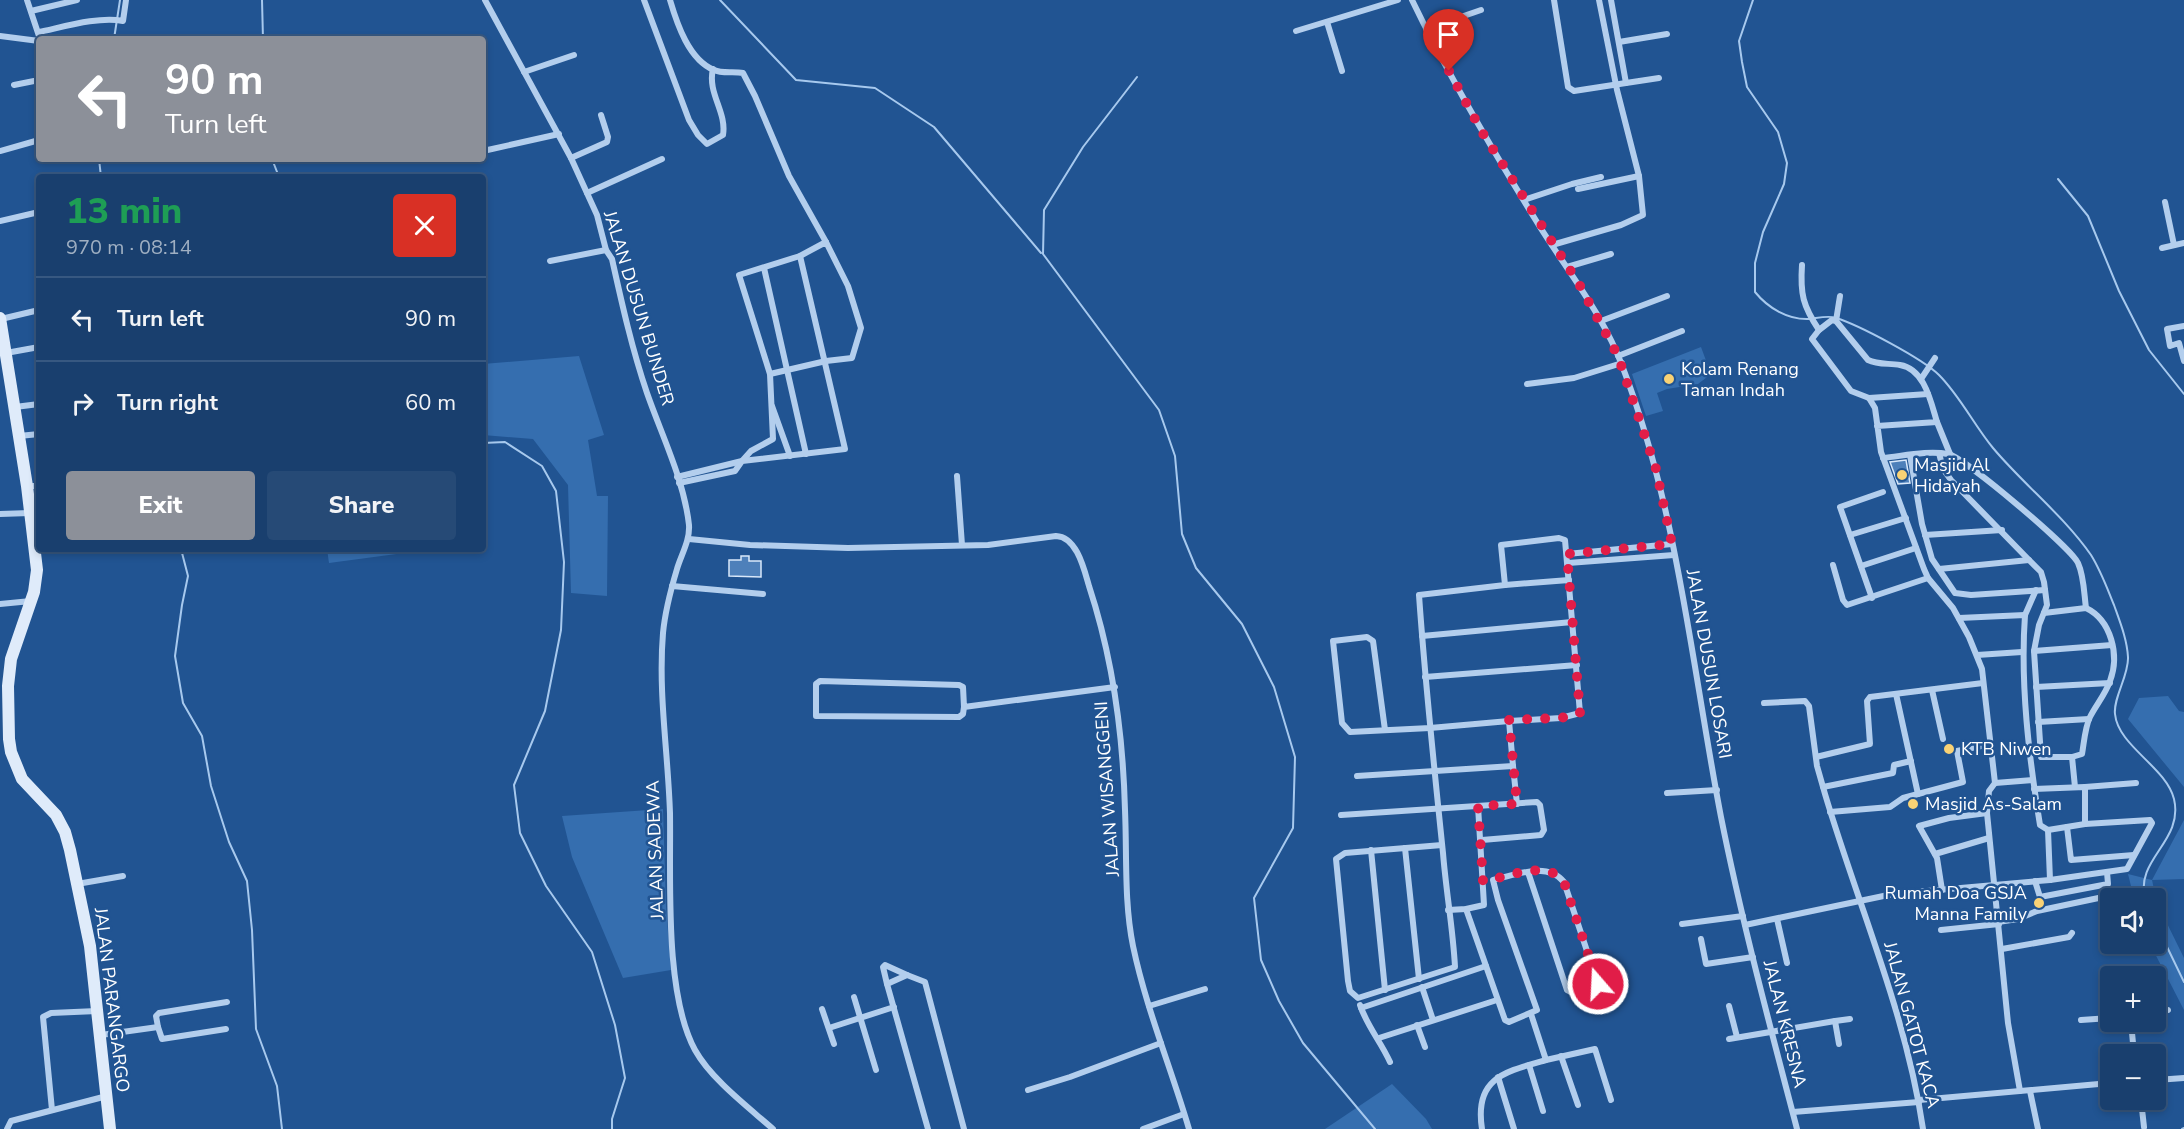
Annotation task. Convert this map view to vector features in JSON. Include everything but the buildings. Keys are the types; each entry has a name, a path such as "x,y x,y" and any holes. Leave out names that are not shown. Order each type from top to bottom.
{"street":[{"path":"27,0 38,36"},
{"path":"31,11 77,0"},
{"path":"44,36 72,25 123,21 126,0"},
{"name":"JALAN DUSUN BUNDER","path":"485,0 559,134 597,215 606,250 612,259 646,392 678,480 687,517 689,539"},
{"path":"644,0 689,120 707,144 723,135 725,123 710,81 712,69"},
{"path":"670,0 674,16 689,47 717,72 742,73 755,96 789,176 848,286 861,328 852,358 826,361 770,374"},
{"path":"1296,31 1398,0"},
{"name":"JALAN DUSUN LOSARI","path":"1412,0 1482,132 1600,321 1622,363 1656,469 1745,926"},
{"path":"1554,0 1570,90 1659,78"},
{"path":"1552,245 1621,225 1643,215 1639,176 1616,85 1599,0"},
{"path":"1611,0 1626,83"},
{"path":"1426,29 1481,10"},
{"path":"1327,22 1342,70"},
{"path":"1619,42 1667,34"},
{"path":"0,36 36,38"},
{"path":"524,72 574,55"},
{"path":"14,85 36,81"},
{"path":"571,158 607,142 608,137 601,115"},
{"path":"486,150 559,134"},
{"path":"0,151 36,141"},
{"path":"587,193 662,159"},
{"path":"1578,189 1639,176"},
{"path":"1524,200 1601,177"},
{"path":"2165,202 2174,245"},
{"path":"0,221 36,213"},
{"path":"773,439 770,374 739,274 800,256 826,242"},
{"path":"2162,248 2184,243"},
{"path":"550,261 606,250"},
{"path":"1567,267 1611,254"},
{"path":"742,461 845,449 800,256"},
{"path":"1802,265 1802,296 1807,312 1819,330"},
{"path":"764,268 806,454"},
{"path":"1600,321 1667,296"},
{"path":"1836,320 1840,296"},
{"path":"0,319 36,311"},
{"name":"JALAN PARANGARGO","path":"0,319 18,436 33,486 30,513 37,570 31,601 6,659 6,753 22,779 60,821 77,884 90,946 110,1129"},
{"path":"1836,320 1832,320 1813,336 1815,344 1851,391 1869,398 1928,394"},
{"path":"1836,320 1868,360 1876,363 1904,365 1923,376 1937,422 1950,454"},
{"path":"2184,326 2168,329 2170,346 2179,343 2184,361"},
{"path":"1618,356 1682,331"},
{"path":"5,359 36,348"},
{"path":"1923,376 1934,360"},
{"path":"1527,384 1574,378 1622,363"},
{"path":"1869,398 1875,408 1883,458 1928,578 1959,618 1977,655 1983,683 1995,783"},
{"path":"770,400 782,428 790,456"},
{"path":"15,406 36,404"},
{"path":"1877,426 1937,422"},
{"path":"678,480 735,471 751,451 773,439 782,428"},
{"path":"18,436 36,434"},
{"path":"1939,453 1943,469 1951,480 2041,572 2047,605 2036,634 2034,651 2040,757 2072,757 2082,754 2089,718 2110,683 2113,665 2112,645 2109,632 2102,619 2086,608 2044,613"},
{"path":"1883,458 1950,454 1998,489 2074,558 2082,576 2086,608"},
{"path":"1910,455 1925,535 1932,559 1955,593 1971,595 2045,590"},
{"path":"957,476 962,545"},
{"path":"1872,597 1840,507 1883,492"},
{"path":"0,514 30,513"},
{"path":"1850,535 1906,518"},
{"path":"1925,535 2002,530"},
{"name":"JALAN WISANGGENI","path":"689,539 750,545 838,548 1008,543 1056,536 1062,536 1071,542 1100,619 1115,687 1122,738 1133,944 1149,1006 1189,1129"},
{"path":"1385,730 1372,639 1367,637 1333,642 1343,726 1350,732 1430,728 1509,720 1561,718 1580,713 1568,563 1566,543 1563,538 1501,545 1505,585"},
{"name":"JALAN SADEWA","path":"689,539 672,586 664,629 661,666 670,814 673,948 679,998 688,1033 696,1051 713,1074 773,1129"},
{"path":"1567,554 1672,544"},
{"path":"1862,566 1916,548"},
{"path":"1568,563 1674,555"},
{"path":"1939,569 2030,560"},
{"path":"1833,565 1845,603 1851,604 1928,578"},
{"path":"1358,998 1455,967 1434,771 1419,594 1569,580"},
{"path":"672,586 763,594"},
{"path":"1745,926 1909,892 2050,880 2127,869 2152,823 2150,820 2085,824 2048,830 2040,825 2033,780 2022,652 2025,615 2036,590"},
{"path":"0,604 31,601"},
{"path":"1959,618 2025,615"},
{"path":"1422,636 1572,622"},
{"path":"2034,651 2112,645"},
{"path":"1977,655 2022,652"},
{"path":"1425,677 1576,665"},
{"path":"820,681 959,685 963,687 964,707 963,714 959,717 816,716 816,684 820,681"},
{"path":"1816,757 1870,744 1867,699 1983,683"},
{"path":"2036,687 2110,683"},
{"path":"964,707 1115,687"},
{"path":"1932,690 1943,739"},
{"path":"1896,694 1918,794"},
{"name":"JALAN GATOT KACA","path":"1764,703 1806,702 1823,787 1884,970 1919,1101 1923,1129"},
{"path":"2038,722 2089,718"},
{"path":"1509,720 1517,804"},
{"path":"1830,812 1890,807 1903,798 1963,783 1957,751 1991,744"},
{"path":"2072,757 2075,787"},
{"path":"1823,787 1893,773 1894,765 1911,761"},
{"path":"1357,776 1513,766"},
{"path":"2020,1092 2008,1023 1986,813 1989,790 1995,783 2033,780"},
{"path":"2034,789 2136,783"},
{"path":"2085,787 2085,824"},
{"path":"1667,793 1717,790"},
{"path":"1341,815 1438,807 1537,802 1540,804 1543,834 1482,840"},
{"path":"1478,806 1482,840 1484,904"},
{"path":"1942,890 1935,854 1922,833 1920,825 1986,813"},
{"path":"2067,827 2071,860 2134,855"},
{"path":"2048,830 2050,880"},
{"path":"1935,854 1989,838"},
{"path":"1390,1062 1379,1038 1368,1023 1358,998 1350,991 1336,859 1345,853 1442,845"},
{"path":"1406,848 1419,978"},
{"path":"1371,850 1385,990"},
{"path":"1483,881 1528,872 1544,870 1553,872 1564,882 1598,984 1595,987 1571,992 1567,990 1528,872"},
{"path":"2035,881 2040,897 2109,884 2108,872"},
{"path":"77,884 123,876"},
{"path":"1466,909 1497,1000 1508,1022 1531,1014 1536,1010 1493,880"},
{"path":"1941,930 2018,919 2037,911 2100,898"},
{"path":"1448,910 1466,909 1498,900"},
{"path":"1682,924 1743,916"},
{"path":"1777,919 1787,963"},
{"name":"JALAN KRESNA","path":"1745,926 1770,1031 1797,1129"},
{"path":"2002,949 2069,937 2072,933"},
{"path":"1701,939 1706,964 1753,957"},
{"path":"928,1129 887,984 883,967 885,965 925,982 964,1129"},
{"path":"1361,1008 1486,966"},
{"path":"887,984 907,975"},
{"path":"1422,987 1433,1020"},
{"path":"1149,1006 1205,989"},
{"path":"854,998 876,1070"},
{"path":"1379,1038 1497,1000"},
{"path":"226,1029 162,1039 156,1016 159,1013 227,1002"},
{"path":"1729,1006 1737,1037"},
{"path":"829,1028 894,1007"},
{"path":"822,1009 834,1044"},
{"path":"52,1110 43,1017 51,1013 98,1011"},
{"path":"1531,1014 1546,1060"},
{"path":"1729,1039 1850,1019"},
{"path":"2081,1020 2100,1019"},
{"path":"1835,1022 1839,1044"},
{"path":"1417,1025 1425,1047"},
{"path":"101,1035 158,1027"},
{"path":"1028,1090 1161,1043"},
{"path":"1482,1129 1480,1104 1486,1089 1498,1077 1512,1069 1561,1056 1594,1049 1611,1100"},
{"path":"1561,1056 1578,1105"},
{"path":"1529,1065 1543,1110"},
{"path":"1498,1077 1514,1129"},
{"path":"2166,1079 2184,1078"},
{"path":"1793,1112 2100,1084"},
{"path":"2030,1090 2038,1129"},
{"path":"7,1129 11,1121 107,1096"},
{"path":"2142,1110 2144,1126"},
{"path":"1143,1129 1184,1114"}],"shaded area":[{"name":"Kolam Renang Taman Indah","path":"1701,347 1711,374 1698,384 1657,393 1663,411 1646,416 1632,374"},
{"path":"579,356 604,435 588,440 597,496 608,496 607,596 571,593 568,485 533,439 486,435 486,364"},
{"path":"327,552 404,552 404,553 329,563"},
{"path":"2168,696 2179,711 2184,712 2184,787 2128,719 2139,698"},
{"path":"663,809 666,906 671,970 623,978 572,857 562,816"},
{"path":"2184,820 2184,879 2152,880"},
{"path":"2128,874 2152,880 2154,888 2132,888"},
{"path":"2166,921 2184,958 2184,1010 2166,975 2166,966 2161,966 2155,954 2166,954"},
{"path":"1392,1084 1426,1119 1432,1129 1325,1129"}],"waterway":[{"path":"114,36 120,0"},
{"path":"262,0 263,36"},
{"path":"720,0 796,80 875,88 934,127 1041,253"},
{"path":"1753,0 1739,41 1747,87 1778,132 1787,163 1784,184 1763,232 1755,263 1755,292 1772,308 1786,315 1801,319 1836,318 1890,343 1931,368 1954,392 1993,448 2080,540 2091,555 2114,605 2127,650 2128,664 2115,708 2118,726 2133,747 2162,777 2174,799 2175,814 2172,827 2147,872 2144,888"},
{"path":"1137,77 1083,147 1044,210 1043,254 1159,410 1175,456 1182,534 1196,568 1242,624 1274,687 1295,757 1293,828 1254,898 1261,960 1279,1001 1303,1043 1375,1129"},
{"path":"99,162 101,174"},
{"path":"273,162 278,174"},
{"path":"2058,179 2088,216 2119,291 2149,350 2184,394"},
{"path":"486,443 505,442 542,466 556,491 564,562 561,630 545,711 514,785 520,833 546,886 592,952 615,1025 625,1078 612,1119 612,1129"},
{"path":"182,552 188,576 175,656 183,703 202,736 211,786 229,842 247,881 252,930 256,1029 277,1086 282,1129"},
{"path":"2166,945 2184,982"}],"place":[{"name":"Kolam Renang Taman Indah","path":"1669,379"},
{"name":"Masjid Al Hidayah","path":"1902,475"},
{"name":"KTB Niwen","path":"1949,749"},
{"name":"Masjid As-Salam","path":"1913,804"},
{"name":"Rumah Doa GSJA Manna Family","path":"2039,903"}],"route":[{"path":"1449,71 1482,132 1579,284 1618,356 1634,396 1656,469 1672,544 1567,554 1580,713 1576,716 1561,718 1509,720 1517,804 1478,806 1483,881 1544,870 1559,876 1564,882 1598,984"}]}
